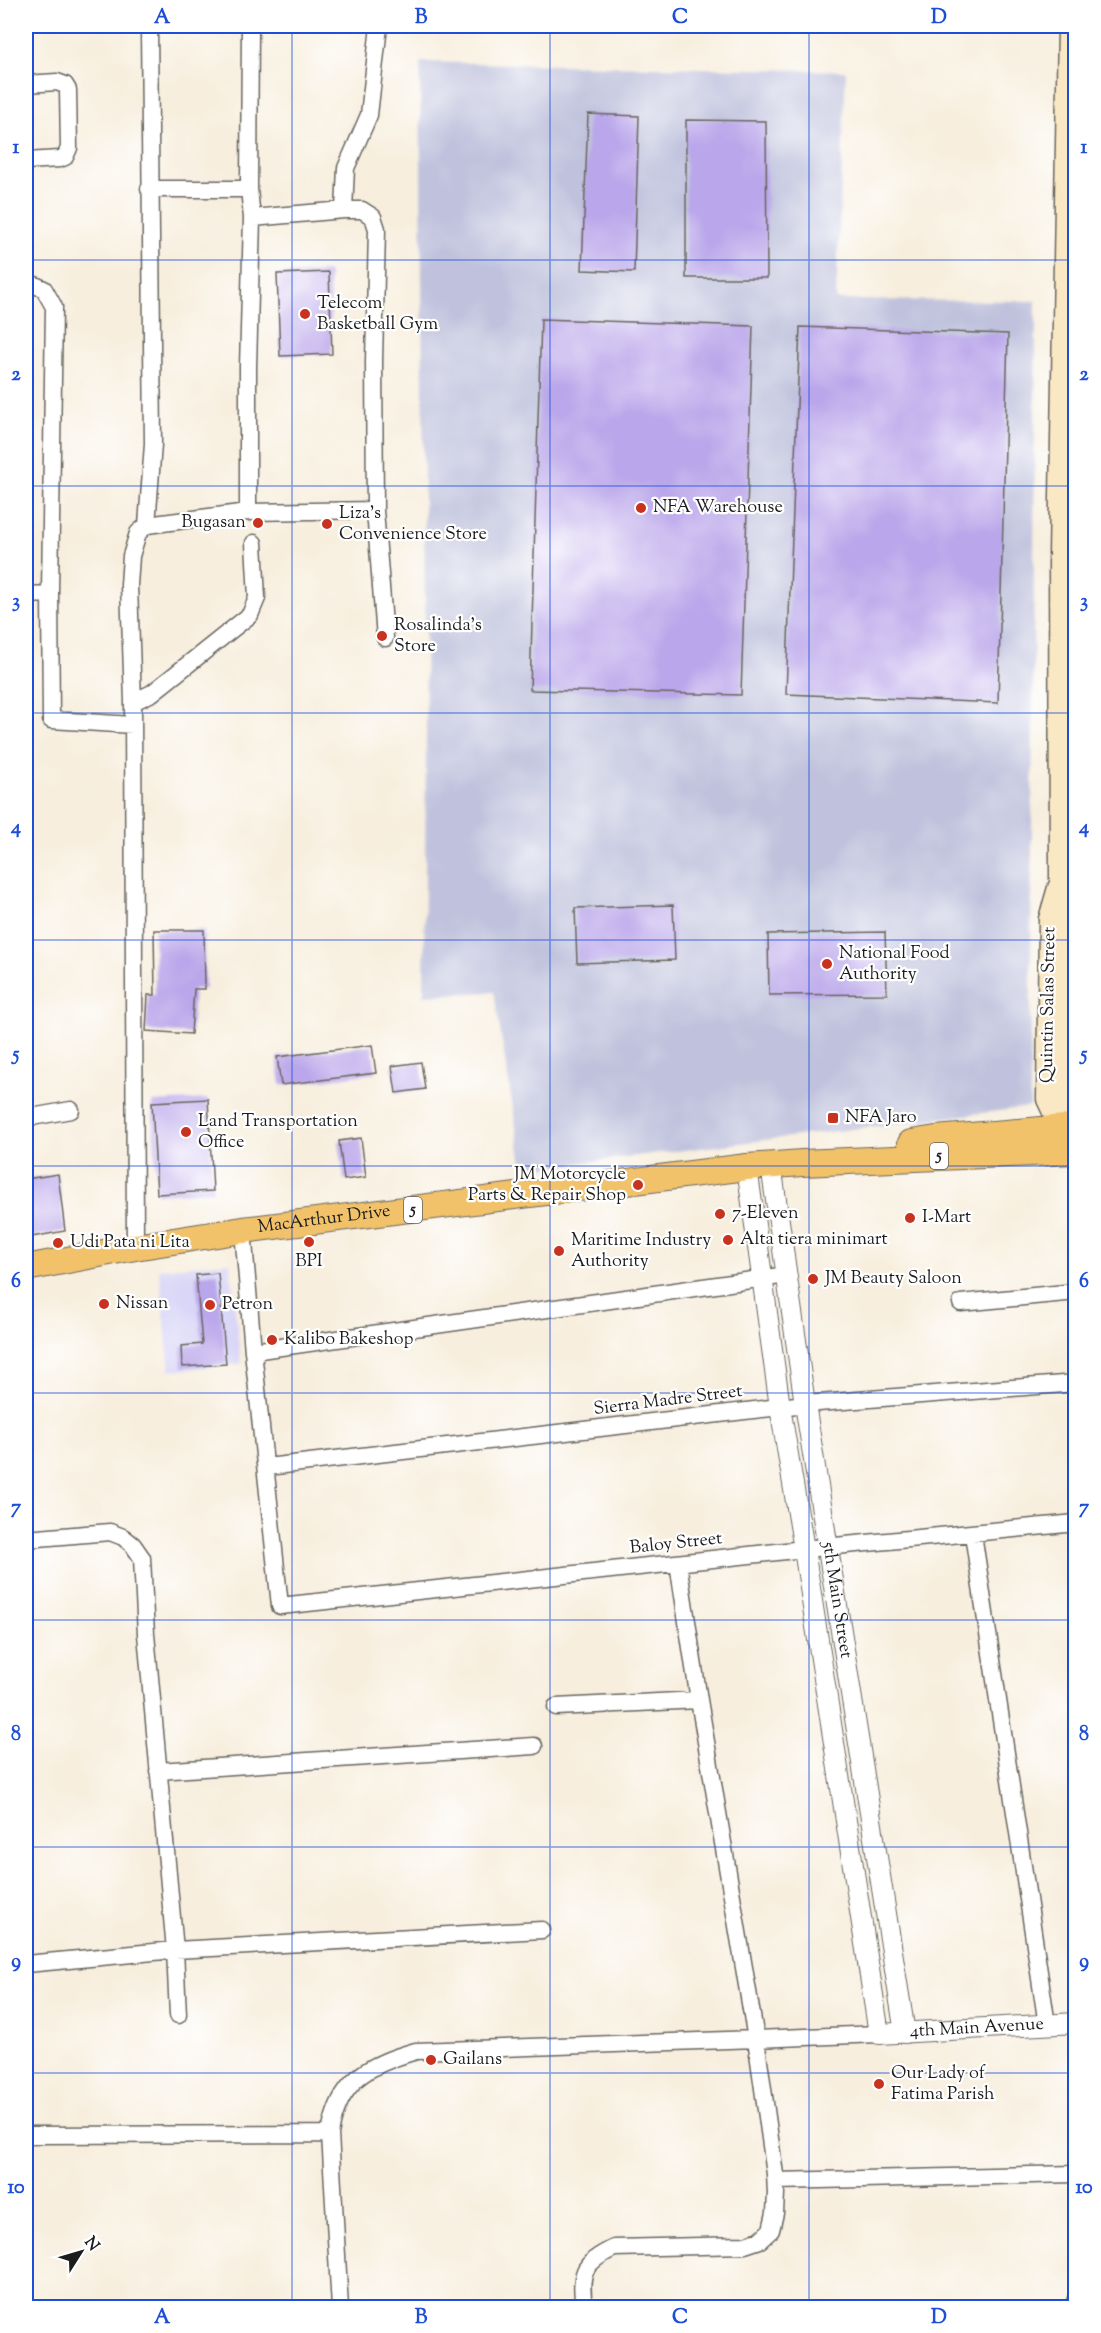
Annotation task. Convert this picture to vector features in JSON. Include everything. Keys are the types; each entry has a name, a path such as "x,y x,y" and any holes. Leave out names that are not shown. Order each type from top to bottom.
{"main road":[{"name":"Quintin Salas Street","path":"1069,26 1071,303 1067,557 1069,748 1061,880 1068,924 1069,1139"},
{"name":"MacArthur Drive","path":"26,1268 135,1246 243,1230 759,1166 802,1163 936,1139 1069,1139"}],"street":[{"path":"147,525 153,444 149,26"},
{"path":"248,512 248,367 252,218 249,189 250,26"},
{"path":"344,210 346,168 369,116 380,26"},
{"path":"26,84 57,82 62,83 68,90 69,148 65,158 26,161"},
{"path":"149,189 249,189"},
{"path":"252,218 362,210 373,217 377,229 374,362 375,510 385,638"},
{"path":"26,284 44,289 54,307 50,594 51,720 133,725"},
{"path":"135,1246 134,702 130,556 138,533 147,525 248,512 375,510"},
{"path":"134,702 152,693 250,615 257,598 254,543"},
{"path":"26,595 50,594"},
{"path":"26,1118 71,1110"},
{"name":"5th Main Street","path":"759,1166 787,1275 805,1404 905,2033"},
{"name":"5th Main Street","path":"759,1166 763,1278 780,1407 879,2034"},
{"path":"243,1230 253,1351 267,1467"},
{"path":"253,1351 787,1275"},
{"path":"962,1303 1076,1292"},
{"name":"Sierra Madre Street","path":"267,1467 805,1404 1076,1383"},
{"name":"Baloy Street","path":"267,1467 280,1605 804,1549 1076,1523"},
{"path":"26,1539 110,1532 123,1537 133,1545 142,1558 146,1634 175,1950 178,2015"},
{"path":"973,1534 1047,2025"},
{"path":"584,2307 582,2277 587,2267 614,2248 745,2245 760,2240 771,2230 775,2213 776,2181 756,2039 678,1563"},
{"path":"556,1707 699,1701"},
{"path":"158,1771 534,1746"},
{"path":"26,1964 175,1950 542,1930"},
{"name":"4th Main Avenue","path":"879,2034 1076,2023"},
{"path":"340,2307 330,2134 333,2113 350,2084 362,2072 387,2059 416,2051 879,2034"},
{"path":"26,2135 330,2134"},
{"path":"776,2181 1076,2174"},
{"path":"1073,2307 1076,2299"}],"shaded area":[{"name":"National Food Authority","path":"420,62 846,71 836,300 1036,301 1030,1107 523,1170 494,992 424,995 426,733"},
{"path":"230,1262 241,1364 170,1371 159,1269"}],"building":[{"path":"588,114 639,116 634,272 582,270"},
{"path":"686,120 766,121 767,278 686,278"},
{"name":"Telecom Basketball Gym","path":"329,272 332,354 280,356 277,274"},
{"name":"NFA Warehouse","path":"541,319 753,326 741,695 530,690"},
{"path":"800,327 1008,334 998,703 786,694"},
{"path":"673,905 675,960 577,963 575,908"},
{"path":"154,930 204,930 205,989 194,989 191,1034 146,1031 148,995 155,995"},
{"name":"National Food Authority","path":"885,932 887,994 769,995 768,934"},
{"path":"372,1045 376,1073 281,1085 277,1057"},
{"path":"421,1062 425,1089 396,1093 392,1066"},
{"path":"208,1099 213,1191 157,1194 152,1102"},
{"path":"361,1138 366,1177 344,1180 339,1141"},
{"path":"58,1174 65,1231 26,1238 26,1179"},
{"path":"218,1273 226,1364 182,1367 181,1346 202,1344 196,1275"}],"place":[{"name":"Telecom Basketball Gym","path":"305,314"},
{"name":"NFA Warehouse","path":"641,508"},
{"name":"Bugasan","path":"258,523"},
{"name":"Liza's Convenience Store","path":"327,524"},
{"name":"Rosalinda's Store","path":"382,636"},
{"name":"National Food Authority","path":"827,964"},
{"name":"NFA Jaro","path":"833,1118"},
{"name":"Land Transportation Office","path":"186,1132"},
{"name":"JM Motorcycle Parts & Repair Shop","path":"638,1185"},
{"name":"7-Eleven","path":"720,1214"},
{"name":"I-Mart","path":"910,1218"},
{"name":"Alta tiera minimart","path":"728,1240"},
{"name":"BPI","path":"309,1242"},
{"name":"Udi Pata ni Lita","path":"58,1243"},
{"name":"Maritime Industry Authority","path":"559,1251"},
{"name":"JM Beauty Saloon","path":"813,1279"},
{"name":"Nissan","path":"104,1304"},
{"name":"Petron","path":"210,1305"},
{"name":"Kalibo Bakeshop","path":"272,1340"},
{"name":"Gailans","path":"431,2060"},
{"name":"Our Lady of Fatima Parish","path":"879,2084"}]}
